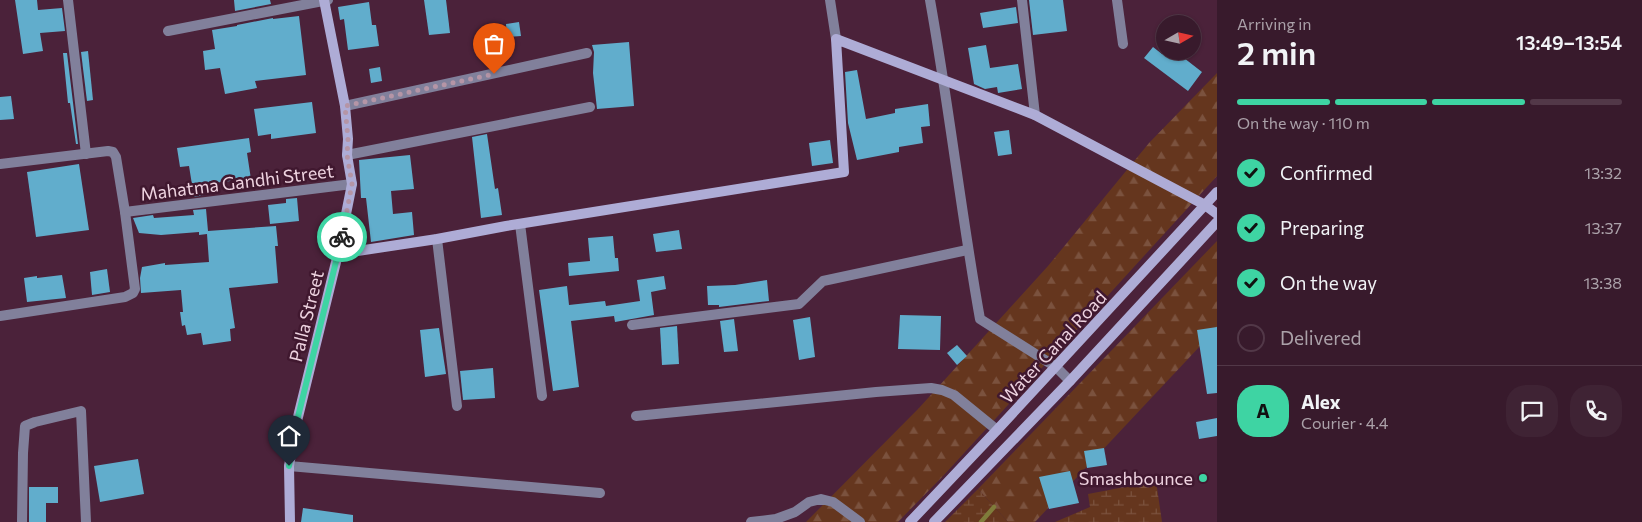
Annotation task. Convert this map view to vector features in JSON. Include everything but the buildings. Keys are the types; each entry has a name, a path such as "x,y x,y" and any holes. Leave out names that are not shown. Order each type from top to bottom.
{"street":[{"path":"68,0 86,154"},
{"path":"168,31 325,0"},
{"name":"Palla Street","path":"290,522 289,466 296,425 338,254 352,184 347,155 348,139 345,106 325,0"},
{"path":"338,254 844,172 836,39 830,0"},
{"path":"930,0 944,81 967,250 980,319 1056,367 1070,381"},
{"path":"1022,0 1035,116"},
{"path":"1117,0 1123,44"},
{"path":"836,39 1035,116 1205,205 1217,214"},
{"path":"345,106 587,53"},
{"path":"347,155 590,107"},
{"path":"0,164 108,151 114,152 125,212 135,289 134,294 130,296 0,316"},
{"name":"Mahatma Gandhi Street","path":"125,212 352,184"},
{"name":"Water Canal Road","path":"910,522 1217,192"},
{"name":"Water Canal Road","path":"934,522 1070,381 1217,222"},
{"path":"520,224 542,396"},
{"path":"437,239 457,406"},
{"path":"632,325 799,304 823,281 967,250"},
{"path":"129,307 130,296"},
{"path":"636,416 931,388 954,395 997,430"},
{"path":"22,522 25,426 34,422 81,411 86,522"},
{"path":"289,466 600,493"},
{"path":"751,522 776,519 795,512 809,502 821,499 833,502 860,522"}],"green space":[{"path":"1217,73 1217,176 944,475 898,522 806,522 919,408 1048,266 1149,143"},
{"path":"1217,241 1217,328 1035,522 1008,522 978,489"},
{"path":"1156,481 1162,522 1055,522 1090,507 1088,494"},
{"path":"978,489 1008,522 945,522"}],"waterway":[{"path":"981,522 994,507"}],"way so far":[{"path":"342,237 352,184 347,155 348,139 345,106 494,74"}],"place":[{"name":"Smashbounce","path":"1203,478"}],"route":[{"path":"289,466 296,425 342,237"}]}
